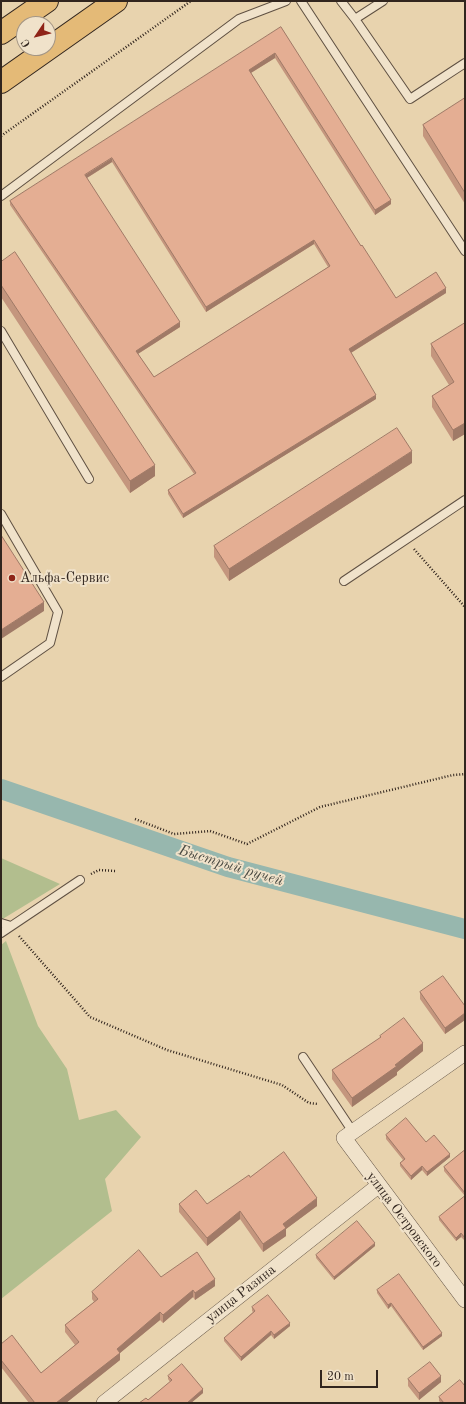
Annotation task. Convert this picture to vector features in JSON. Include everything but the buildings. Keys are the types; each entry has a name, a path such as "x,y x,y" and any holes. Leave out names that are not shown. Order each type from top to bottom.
{"highway":[{"path":"1,33 46,1"},
{"path":"1,82 116,1"}],"street":[{"path":"348,1135 465,1053"},
{"name":"улица Островского","path":"348,1135 378,1186 465,1300"},
{"name":"улица Разина","path":"104,1403 378,1186"}],"lane":[{"path":"1,196 239,19 286,1"},
{"path":"301,1 465,251"},
{"path":"341,1 410,99 465,62"},
{"path":"355,20 383,1"},
{"path":"1,331 89,479"},
{"path":"344,581 465,500"},
{"path":"1,514 58,612 50,643 1,676"},
{"path":"1,933 80,880"},
{"path":"1,923 11,926"},
{"path":"303,1057 336,1107 348,1135"}],"path":[{"path":"1,136 191,1"},
{"path":"406,540 465,607"},
{"path":"135,819 174,834 210,831 247,844 320,807 453,775 465,774"},
{"path":"80,880 99,870 116,871"},
{"path":"11,926 90,1017 167,1050 282,1085 309,1103 336,1107"}],"green space":[{"path":"1,858 60,884 1,920"},
{"path":"6,941 38,1026 67,1069 79,1120 116,1110 141,1137 105,1179 112,1211 1,1299 1,945"}],"waterway":[{"name":"Быстрый ручей","path":"1,789 228,867 465,929"}],"place":[{"name":"Альфа-Сервис","path":"12,578"}]}
